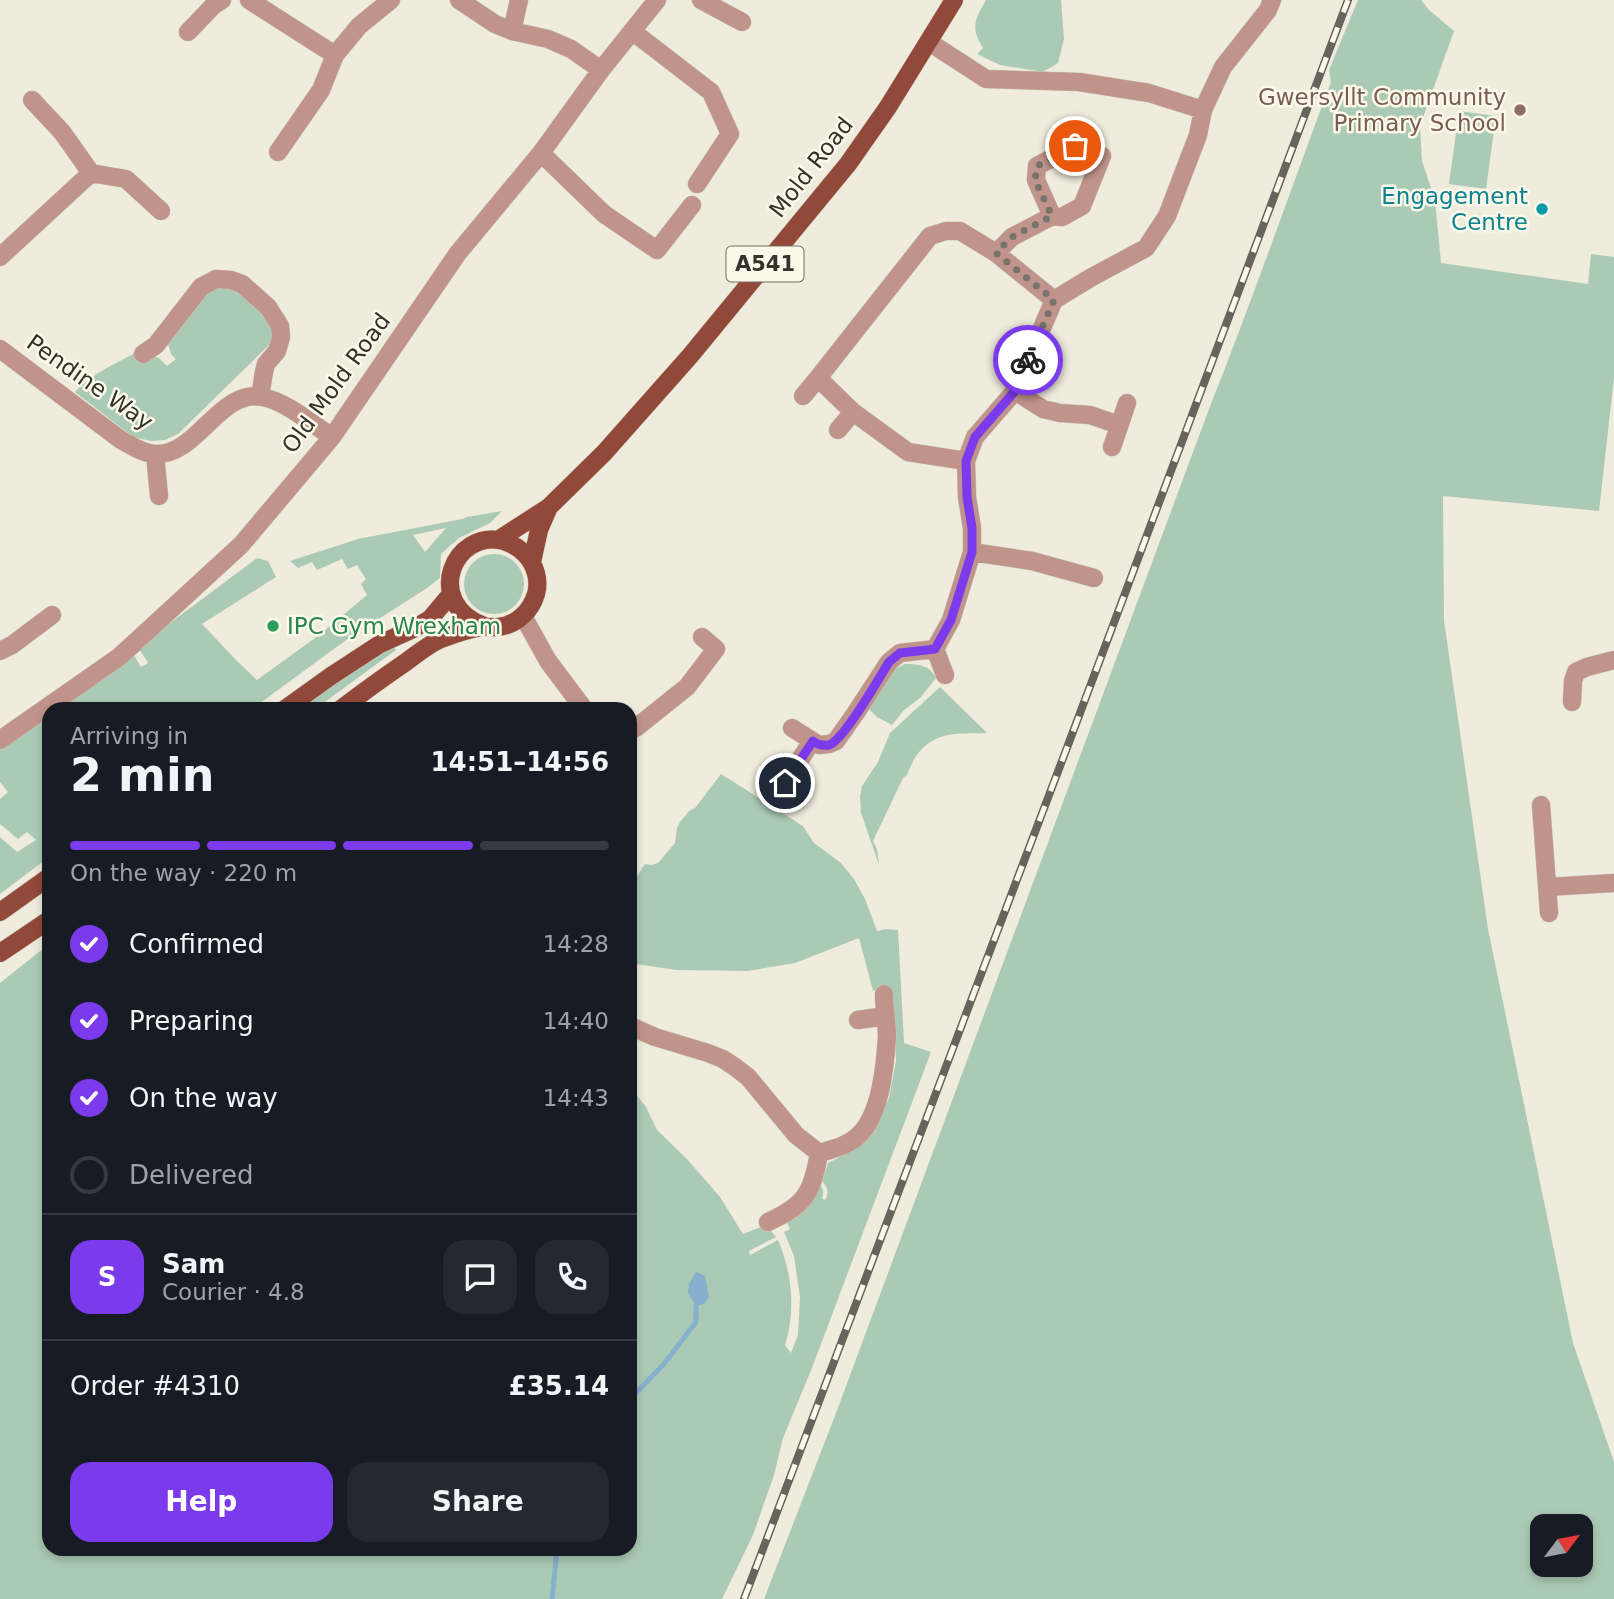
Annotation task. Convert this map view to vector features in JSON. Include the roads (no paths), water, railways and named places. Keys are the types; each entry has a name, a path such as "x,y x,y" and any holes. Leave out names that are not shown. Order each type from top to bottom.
{"main road":[{"name":"Mold Road","path":"498,540 549,508 604,453 690,356 848,164 888,107 954,0"},
{"name":"Mold Road","path":"532,562 539,530 549,508"},
{"path":"498,540 511,543 523,551 532,562 537,576 537,591 532,605 523,616 511,624 484,626 463,615 455,605 450,580 453,566 460,555 471,546 498,540"},
{"path":"295,702 380,644 430,619 451,594"},
{"path":"351,702 440,639 484,626"},
{"path":"0,912 42,882"},
{"path":"0,953 42,925"}],"street":[{"path":"188,32 222,0"},
{"path":"249,0 335,55"},
{"path":"278,152 321,90 335,55 359,26 391,0"},
{"path":"459,0 495,24 512,31 548,39 571,49 601,70"},
{"path":"512,31 519,0"},
{"name":"Old Mold Road","path":"54,702 119,657 241,545 332,436 458,253 541,153 601,70 657,0"},
{"path":"701,0 742,22"},
{"path":"945,675 935,649 951,620 972,552 966,461 975,437 1015,391 1054,300 1146,248 1167,216 1198,135 1203,110 1223,67 1268,10 1272,0"},
{"path":"632,31 711,92 730,134 697,184"},
{"path":"929,42 986,79 1079,82 1149,93 1203,110"},
{"path":"32,100 62,132 91,173 126,179 161,211"},
{"path":"541,153 604,214 657,250 692,205"},
{"path":"0,257 91,173"},
{"path":"996,253 1012,237 1052,216"},
{"path":"803,396 930,236 946,230 960,231 996,253 1054,300"},
{"path":"142,354 156,345 201,287 216,279 242,284 268,307 280,326 281,337 277,351 266,365 260,396 276,400 332,436"},
{"name":"Pendine Way","path":"0,349 121,440 137,449 155,454 172,451 185,443 241,398 260,396"},
{"path":"818,378 853,412 908,452 966,461"},
{"path":"1015,391 1043,409 1090,415 1119,425"},
{"path":"1112,447 1127,404"},
{"path":"838,430 853,412"},
{"path":"155,454 159,496"},
{"path":"972,552 1031,561 1094,578"},
{"path":"523,616 548,661 578,702"},
{"path":"0,651 46,625"},
{"path":"637,727 687,687 716,649 702,637"},
{"path":"792,729 819,746 836,741 861,719 889,662 900,653 935,649"},
{"path":"1572,702 1576,672 1614,660"},
{"name":"Old Mold Road","path":"0,740 42,711"},
{"path":"785,783 791,761 813,741"},
{"path":"1541,805 1549,913"},
{"path":"1547,887 1614,883"},
{"path":"819,1153 839,1148 858,1136 869,1123 880,1092 887,1036 884,994"},
{"path":"858,1020 885,1016"},
{"path":"637,1029 708,1053 736,1067 754,1084 796,1135 819,1153"},
{"path":"768,1223 792,1210 809,1192 819,1153"}],"water":[{"path":"696,1272 705,1276 709,1297 704,1304 696,1306 688,1293 689,1284"}],"waterway":[{"path":"637,1392 664,1364 696,1322 696,1306"},
{"path":"552,1599 556,1556"}],"railway":[{"path":"744,1599 1348,0"}],"place":[{"name":"Gwersyllt Community Primary School","path":"1520,110"},
{"name":"Engagement Centre","path":"1542,209"},
{"name":"IPC Gym Wrexham","path":"273,626"}]}
